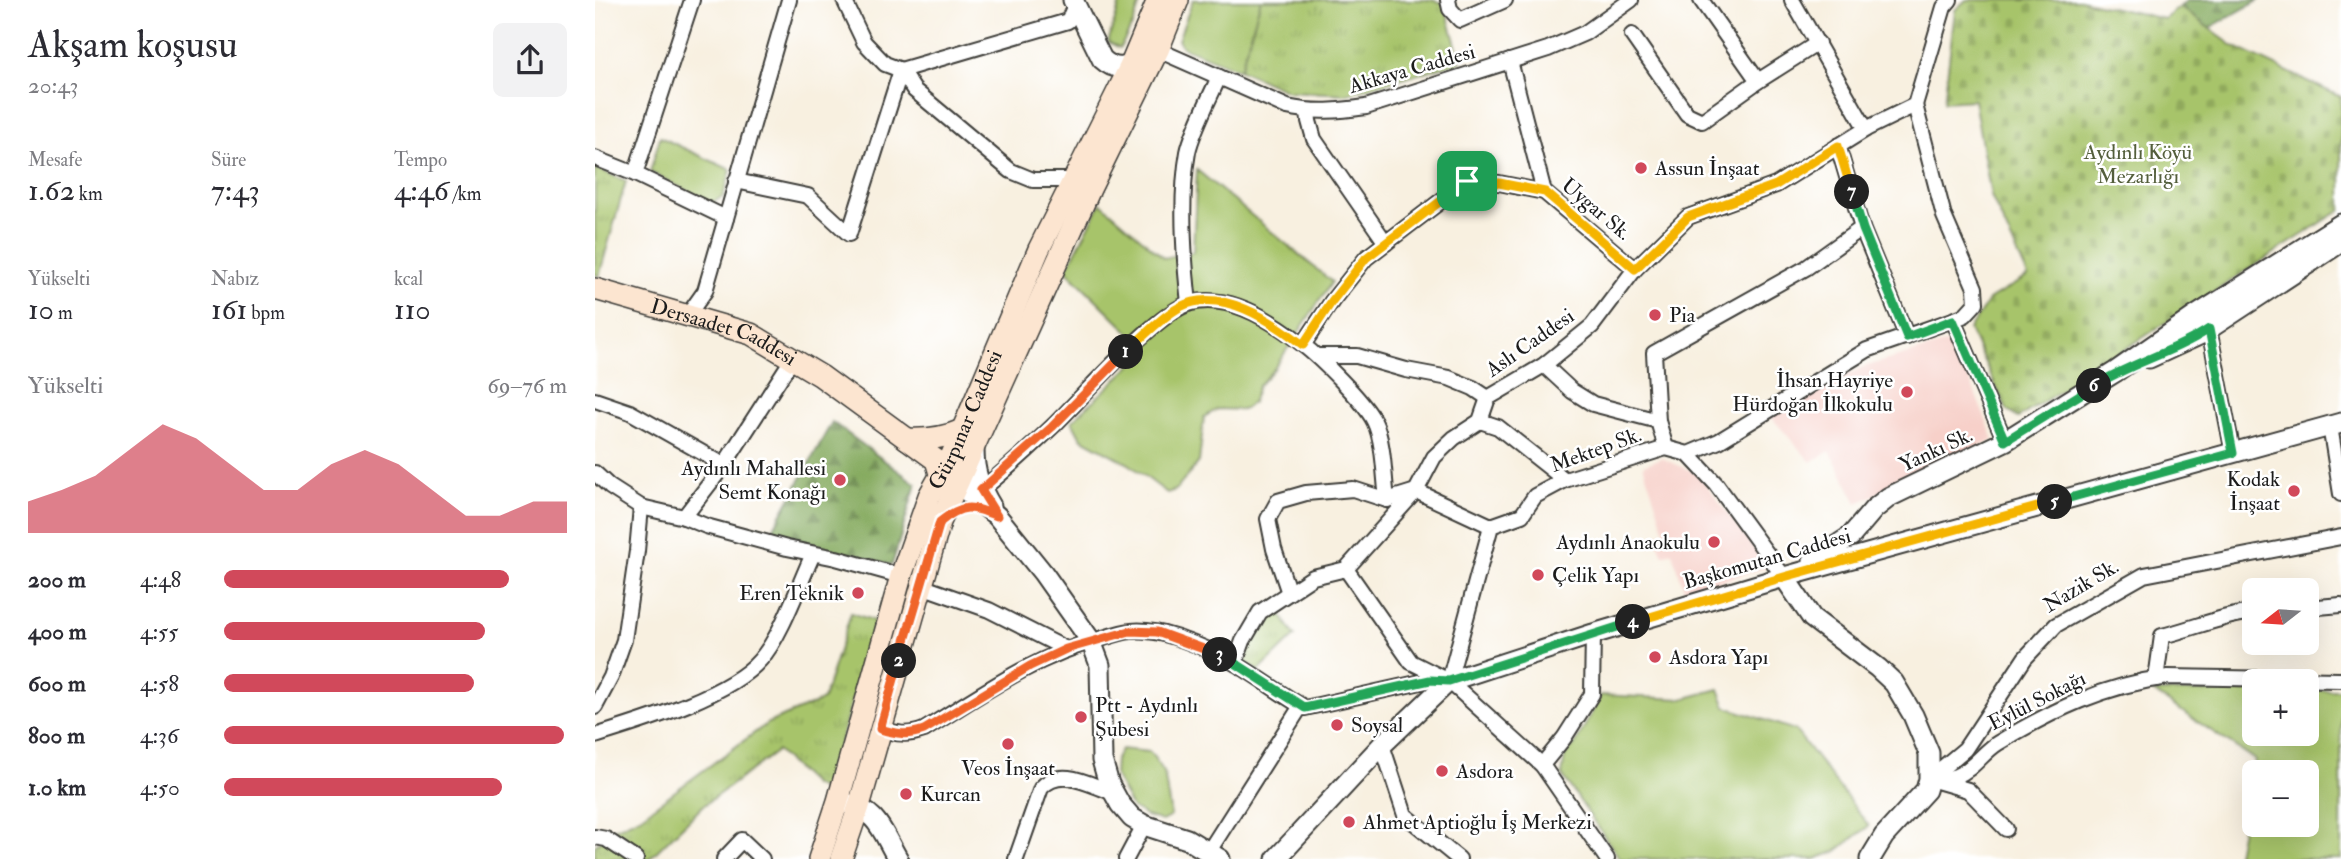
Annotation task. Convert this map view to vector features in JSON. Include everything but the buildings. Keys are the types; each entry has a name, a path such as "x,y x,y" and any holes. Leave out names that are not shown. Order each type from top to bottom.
{"main road":[{"name":"Gürpınar Caddesi","path":"819,859 849,804 880,729 921,586 945,470 1039,249 1160,0"},
{"name":"Gürpınar Caddesi","path":"945,470 974,450 1090,189 1158,50 1178,0"},
{"name":"Dersaadet Caddesi","path":"595,289 751,334 845,393 945,470"},
{"name":"Dersaadet Caddesi","path":"845,393 927,470 938,508"},
{"path":"907,439 947,437 962,430"},
{"name":"Gürpınar Caddesi","path":"841,859 849,804 901,576 938,508"}],"street":[{"path":"635,174 692,0"},
{"path":"688,315 705,291 789,0"},
{"path":"844,0 864,42 885,64 901,69 1068,21 1074,3"},
{"path":"1102,60 1115,68 1130,66 1158,50 1160,0"},
{"path":"1448,0 1450,9 1460,20 1505,0"},
{"name":"Akkaya Caddesi","path":"1158,50 1268,100 1308,111 1346,110 1366,107 1548,49 1577,37 1630,0"},
{"path":"1701,0 1758,81"},
{"path":"1792,0 1866,129"},
{"path":"1950,0 1944,7 1915,106 1944,216 1975,288 1976,303 1965,315 1867,350 1719,441 1688,454 1716,484 1812,618 1878,668 1901,693 1929,753 1929,779 1968,790 2006,829"},
{"path":"1074,3 1113,79 1113,100"},
{"path":"1632,35 1687,114 1702,121 1818,43"},
{"path":"1510,61 1545,192"},
{"path":"736,181 808,195 849,234 901,69"},
{"path":"901,69 913,90 1011,171 1033,180 1072,180"},
{"path":"1189,303 1184,258 1188,150 1219,77"},
{"name":"Aslı Caddesi","path":"1480,421 1488,398 1544,365 1592,326 1635,269 1688,217 1776,185 1866,129 1915,106"},
{"path":"1308,111 1314,139 1386,243"},
{"path":"1838,146 1863,229 1907,337"},
{"path":"595,158 635,174 726,218"},
{"name":"Uygar Sk.","path":"1303,345 1332,301 1366,258 1467,181 1499,183 1545,192 1635,269"},
{"name":"Yankı Sk.","path":"1784,577 1838,547 1889,497 2005,441 2341,224"},
{"path":"1666,448 1658,421 1654,353 1806,268 1863,229"},
{"name":"Yankı Sk.","path":"2115,372 2175,347 2209,329 2341,242"},
{"path":"981,490 1052,427 1168,314 1189,303 1213,302 1249,310 1277,326 1318,356 1375,422 1387,500"},
{"path":"1953,320 2005,441"},
{"path":"2209,329 2233,453"},
{"path":"1318,356 1357,356 1406,370 1449,378 1488,398"},
{"path":"684,517 724,465 793,358"},
{"path":"1544,365 1572,391 1593,404 1658,421"},
{"path":"595,400 630,412 724,465"},
{"path":"1235,663 1243,641 1260,612 1313,577 1346,569 1416,491 1434,457 1454,438 1480,421 1498,427 1566,480"},
{"path":"2336,425 2341,494"},
{"name":"Başkomutan Caddesi","path":"1276,859 1382,745 1449,681 1593,634 1784,577 2336,425"},
{"name":"Mektep Sk.","path":"1490,527 1522,515 1535,496 1566,480 1666,448 1688,454"},
{"path":"974,450 974,468 981,490 997,516"},
{"name":"Dersaadet Caddesi","path":"945,470 997,516 1043,573 1091,641 1100,665 1103,760 1114,793 1126,812 1144,825 1187,839 1214,855"},
{"path":"595,473 610,487 641,507 901,576"},
{"path":"1289,593 1274,549 1268,519 1278,501 1306,493 1353,489 1387,500 1416,491 1490,527 1449,681"},
{"path":"595,707 611,677 624,639 641,507"},
{"path":"938,508 953,511 973,507 997,516"},
{"name":"Nazik Sk.","path":"1870,859 1884,836 1923,795 1929,779 1965,749 2025,658 2056,625 2144,575 2341,537"},
{"path":"595,736 699,700 745,675 761,659 781,625 813,554"},
{"path":"1346,569 1411,662 1449,681 1542,765 1607,859"},
{"path":"921,586 989,610 1066,649"},
{"path":"2319,607 2341,605"},
{"path":"2156,678 2162,636 2242,613"},
{"path":"880,729 902,735 924,730 999,684 1066,649 1130,631 1157,632 1214,653 1235,663 1305,708 1430,680 1449,681"},
{"path":"1542,765 1564,738 1592,694 1593,634"},
{"name":"Eylül Sokağı","path":"1929,779 1956,776 1995,744 2095,693 2156,678 2341,680"},
{"path":"1214,855 1301,706"},
{"path":"1382,745 1405,815 1459,859"},
{"path":"1016,859 1041,788 1047,781 1058,776 1068,777 1114,793"},
{"path":"849,804 875,818 898,859"},
{"path":"1126,859 1144,825"},
{"path":"595,837 606,839 636,859"},
{"path":"724,859 742,840 762,859"}],"shaded area":[{"path":"1954,341 1994,440 1857,503 1830,451 1811,462 1770,416 1863,367"},
{"path":"1662,458 1698,474 1768,567 1685,592 1672,552 1663,555 1655,536 1665,532 1643,465"}],"green space":[{"path":"1121,0 1141,0 1133,24 1120,48 1108,42"},
{"path":"1193,0 1261,0 1240,70 1182,47 1178,40"},
{"path":"1261,0 1431,0 1444,3 1461,62 1345,94 1288,91 1240,70"},
{"name":"Aydınlı Köyü Mezarlığı","path":"1966,0 2080,0 2164,19 2180,7 2233,46 2341,97 2341,210 2018,418 2007,410 1969,329 1989,300 2028,276 1991,196 1974,100 1944,102 1955,10"},
{"path":"2187,0 2259,0 2209,28 2180,7"},
{"path":"660,137 731,170 723,197 711,203 650,172"},
{"path":"595,168 626,181 599,276 595,275"},
{"path":"1197,170 1332,282 1274,369 1258,386 1252,403 1243,410 1218,409 1204,417 1199,462 1176,490 1167,493 1129,464 1081,438 1072,421 1144,353 1132,335 1066,270 1101,203 1164,258 1193,252"},
{"path":"832,422 916,484 892,565 771,533"},
{"path":"1278,610 1295,636 1259,671 1242,660 1259,623"},
{"path":"851,613 875,621 826,791 813,785 777,751 703,806 649,859 595,859 595,846 610,831 640,817 768,723 823,700"},
{"path":"1719,689 1726,707 1795,730 1869,826 1835,852 1815,859 1620,859 1562,775 1565,755 1575,745 1601,695 1682,699"},
{"path":"2319,690 2341,690 2341,859 2236,859 2242,828 2242,837 2319,837 2319,760 2255,760 2153,692 2242,691 2242,746 2319,746"},
{"path":"1121,749 1150,752 1164,772 1171,816 1162,821 1132,808 1114,774 1115,760"}],"place":[{"name":"Assun İnşaat","path":"1641,168"},
{"name":"Pia","path":"1655,315"},
{"name":"İhsan Hayriye Hürdoğan İlkokulu","path":"1907,392"},
{"name":"Aydınlı Mahallesi Semt Konağı","path":"840,480"},
{"name":"Kodak İnşaat","path":"2294,491"},
{"name":"Aydınlı Anaokulu","path":"1714,542"},
{"name":"Çelik Yapı","path":"1538,575"},
{"name":"Eren Teknik","path":"858,593"},
{"name":"Asdora Yapı","path":"1655,657"},
{"name":"Ptt - Aydınlı Şubesi","path":"1081,717"},
{"name":"Soysal","path":"1337,725"},
{"name":"Veos İnşaat","path":"1008,744"},
{"name":"Asdora","path":"1442,771"},
{"name":"Kurcan","path":"906,794"},
{"name":"Ahmet Aptioğlu İş Merkezi","path":"1349,822"}],"route":[{"path":"1838,146 1863,229 1907,337 1953,320 2005,441 2115,372 2156,356 2209,329 2233,453 1784,577 1467,673 1449,681 1430,680 1305,708 1235,663 1214,653 1157,632 1130,631 1066,649 1030,666 924,730 902,735 880,729 940,522 953,511 968,507 997,516 981,490 1052,427 1168,314 1189,303 1201,301 1240,307 1266,319 1303,345 1332,301 1366,258 1467,181 1499,183 1545,192 1635,269 1688,217 1776,185 1838,146"}]}
